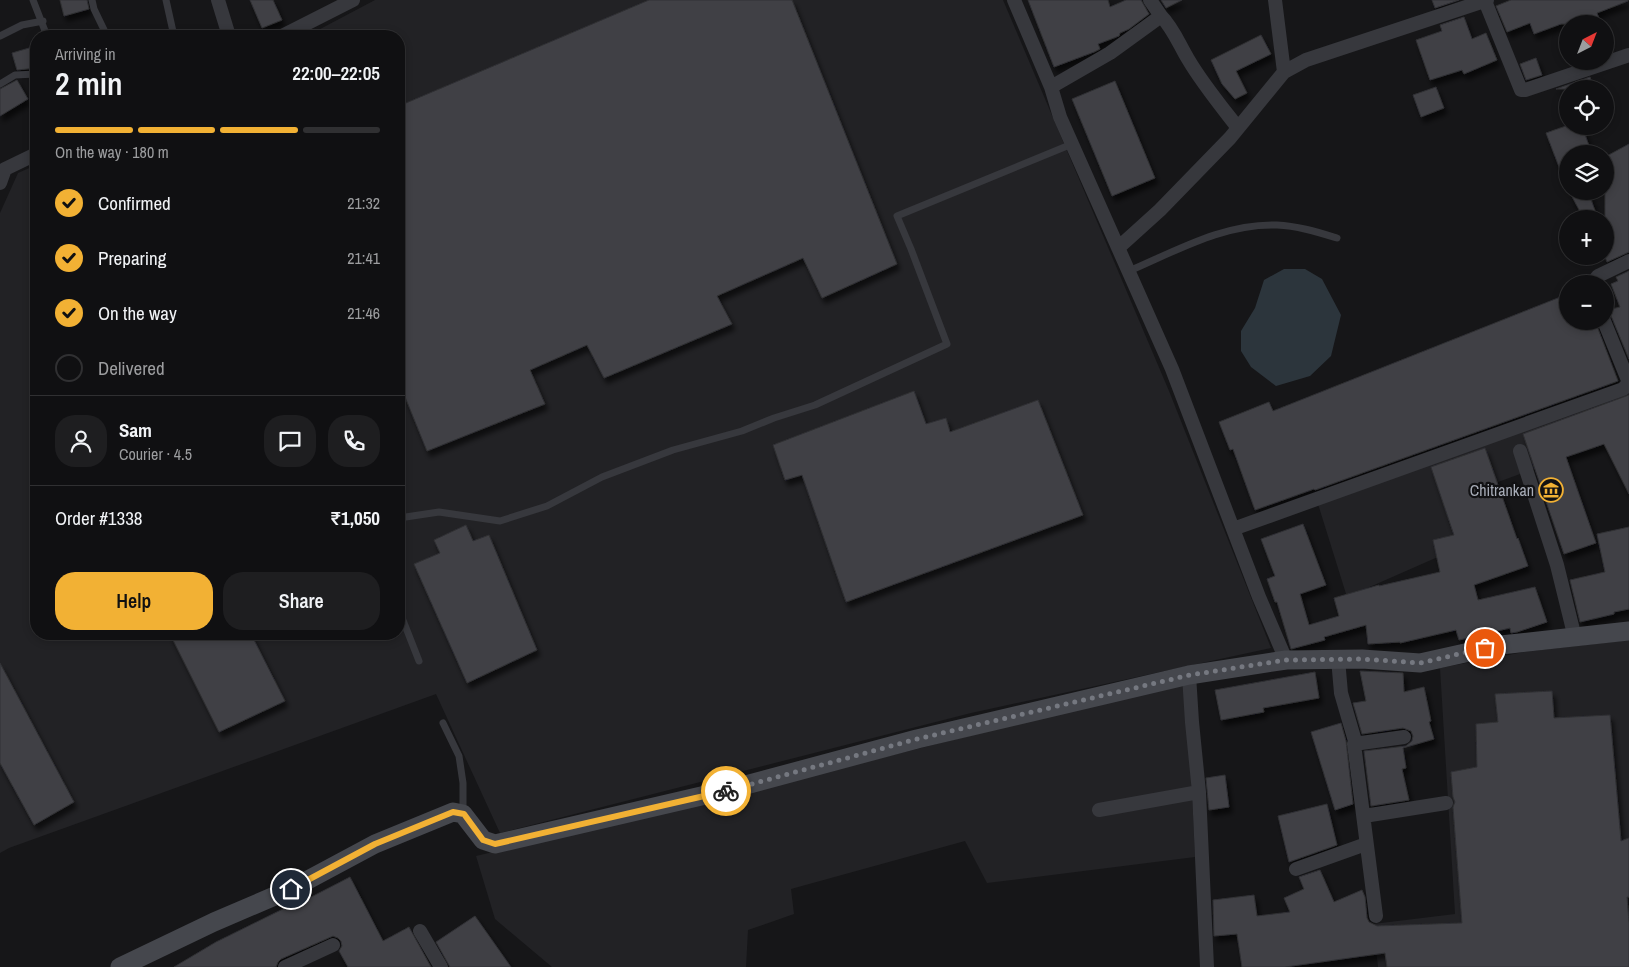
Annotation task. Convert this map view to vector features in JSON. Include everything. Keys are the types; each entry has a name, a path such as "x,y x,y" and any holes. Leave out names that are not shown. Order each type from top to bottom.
{"street":[{"path":"218,0 228,30"},
{"path":"294,30 352,0"},
{"path":"1014,0 1051,87 1060,117 1172,369 1259,597 1286,660"},
{"path":"1150,0 1174,31 1188,59 1211,94 1238,128"},
{"path":"1275,0 1284,72"},
{"path":"1118,248 1160,210 1238,128 1284,72 1306,60 1486,0 1521,90 1629,55"},
{"path":"1051,87 1110,53 1161,16"},
{"path":"0,183 2,165 30,156"},
{"path":"1600,275 1629,261"},
{"path":"1233,529 1623,389 1627,385 1628,380 1608,330"},
{"path":"1520,451 1557,565 1575,638"},
{"path":"120,967 214,922 291,889 375,844 453,812 464,814 483,840 495,844 727,790 917,739 1190,675 1286,660 1362,659 1420,663 1501,645 1629,631"},
{"path":"1338,659 1340,693 1355,741 1376,916"},
{"path":"1190,675 1192,722 1199,792 1207,967"},
{"path":"1354,744 1404,737"},
{"path":"1099,810 1199,792"},
{"path":"1364,816 1446,803"},
{"path":"1296,869 1366,844"},
{"path":"420,931 441,967"},
{"path":"285,967 333,945"}],"lane":[{"path":"33,0 45,30"},
{"path":"92,0 103,30"},
{"path":"166,0 173,30"},
{"path":"0,36 22,25 43,21"},
{"path":"0,84 15,76 30,75"},
{"path":"405,517 439,512 500,521 547,506 602,478 673,450 742,432 774,418 815,405 947,344 897,216 1073,144"},
{"path":"1129,271 1187,245 1246,226 1277,225 1306,228 1337,238"},
{"path":"405,625 419,661"},
{"path":"443,723 459,756 463,783 464,814"}],"shaded area":[{"path":"375,0 1003,0 1169,391 1271,648 971,713 500,833 436,694 9,848 0,853 0,213 18,173 30,168 30,640 405,640 405,30 318,30"},
{"path":"1284,269 1305,269 1322,279 1341,315 1331,356 1310,376 1276,386 1251,367 1241,351 1241,331 1255,308 1264,280"},
{"path":"1629,392 1629,434 1463,495 1474,541 1347,597 1318,504"},
{"path":"1629,640 1629,967 1378,967 1373,924 1455,914 1440,668 1524,652"},
{"path":"1187,683 1195,857 987,883 965,841 791,889 794,914 748,930 746,967 552,967 495,919 476,856 734,795"}],"building":[{"path":"60,0 87,0 89,9 64,16"},
{"path":"250,0 273,0 282,20 262,28"},
{"path":"649,0 792,0 897,264 822,298 803,258 717,296 732,324 604,378 587,345 530,370 545,404 427,451 405,397 405,103"},
{"path":"1028,0 1108,0 1110,7 1126,0 1141,0 1149,14 1129,29 1120,33 1119,36 1098,44 1100,49 1054,67"},
{"path":"1161,0 1182,0 1166,8"},
{"path":"1432,0 1459,0 1435,8"},
{"path":"1511,0 1628,0 1597,13 1598,15 1559,15 1559,25 1534,34 1530,23 1507,32 1496,6"},
{"path":"1464,17 1472,39 1486,33 1497,60 1464,74 1462,70 1430,80 1416,40 1442,31 1440,25"},
{"path":"1261,35 1271,54 1236,71 1247,93 1235,99 1222,84 1211,60"},
{"path":"30,48 30,69 17,70 12,53"},
{"path":"1536,58 1542,75 1526,80 1520,64"},
{"path":"17,80 28,99 0,116 0,89"},
{"path":"1115,81 1155,178 1112,196 1072,99"},
{"path":"1436,87 1444,108 1421,117 1413,95"},
{"path":"1559,128 1559,135 1585,135 1589,145 1559,145 1559,167 1546,133"},
{"path":"1629,144 1629,252 1614,259 1614,210 1605,210 1605,200 1614,200 1614,152"},
{"path":"1574,200 1591,200 1595,210 1579,210"},
{"path":"1629,271 1629,359 1614,323 1614,308 1620,307 1614,292 1614,283 1618,281 1616,277"},
{"path":"1559,298 1559,330 1598,330 1618,381 1255,510 1233,449 1230,450 1219,422 1269,402 1273,411"},
{"path":"914,391 926,424 946,418 950,432 1038,400 1083,515 846,602 802,475 785,480 773,445"},
{"path":"1629,395 1629,494 1604,444 1566,457 1596,543 1564,554 1523,434"},
{"path":"1485,448 1528,566 1474,585 1478,600 1535,587 1547,622 1517,632 1511,633 1510,628 1459,640 1456,630 1400,643 1368,644 1366,625 1324,637 1325,640 1291,649 1277,602 1275,602 1267,579 1275,576 1261,539 1303,524 1326,585 1300,594 1309,625 1339,616 1334,598 1379,585 1440,572 1433,540 1454,535 1431,467"},
{"path":"466,525 473,541 489,535 537,650 467,683 414,564 440,553 434,540"},
{"path":"1629,527 1629,609 1580,622 1570,580 1605,572 1597,534"},
{"path":"173,640 254,640 285,701 219,732"},
{"path":"0,663 74,802 34,825 0,763"},
{"path":"1360,671 1403,673 1404,692 1424,687 1431,721 1429,722 1434,739 1403,748 1406,768 1402,769 1409,800 1371,806 1364,751 1406,746 1412,741 1413,736 1411,731 1403,728 1362,734 1353,703 1366,701"},
{"path":"1315,672 1319,698 1263,708 1264,712 1221,720 1215,690"},
{"path":"1552,691 1554,718 1610,715 1621,841 1629,838 1629,897 1627,897 1629,967 1387,967 1385,953 1285,967 1242,967 1237,934 1214,936 1213,900 1254,895 1257,916 1290,912 1284,898 1304,889 1299,877 1320,870 1334,902 1362,890 1365,897 1367,918 1369,922 1377,926 1462,923 1453,807 1455,802 1451,772 1477,767 1476,724 1498,722 1495,694"},
{"path":"1341,723 1346,741 1353,804 1335,810 1311,732"},
{"path":"1225,775 1229,807 1209,810 1206,778"},
{"path":"1327,804 1337,845 1289,862 1278,816"},
{"path":"350,877 383,941 409,927 431,967 348,967 339,951 342,946 341,941 333,936 281,959 276,967 174,967 216,942 285,908 286,910"},
{"path":"475,916 511,967 450,967 436,942"}],"way so far":[{"path":"726,791 917,739 1190,675 1286,660 1362,659 1420,663 1485,648"}],"place":[{"name":"Chitrankan","path":"1551,490"}],"route":[{"path":"291,889 375,844 453,812 464,814 483,840 495,844 726,791"}]}
